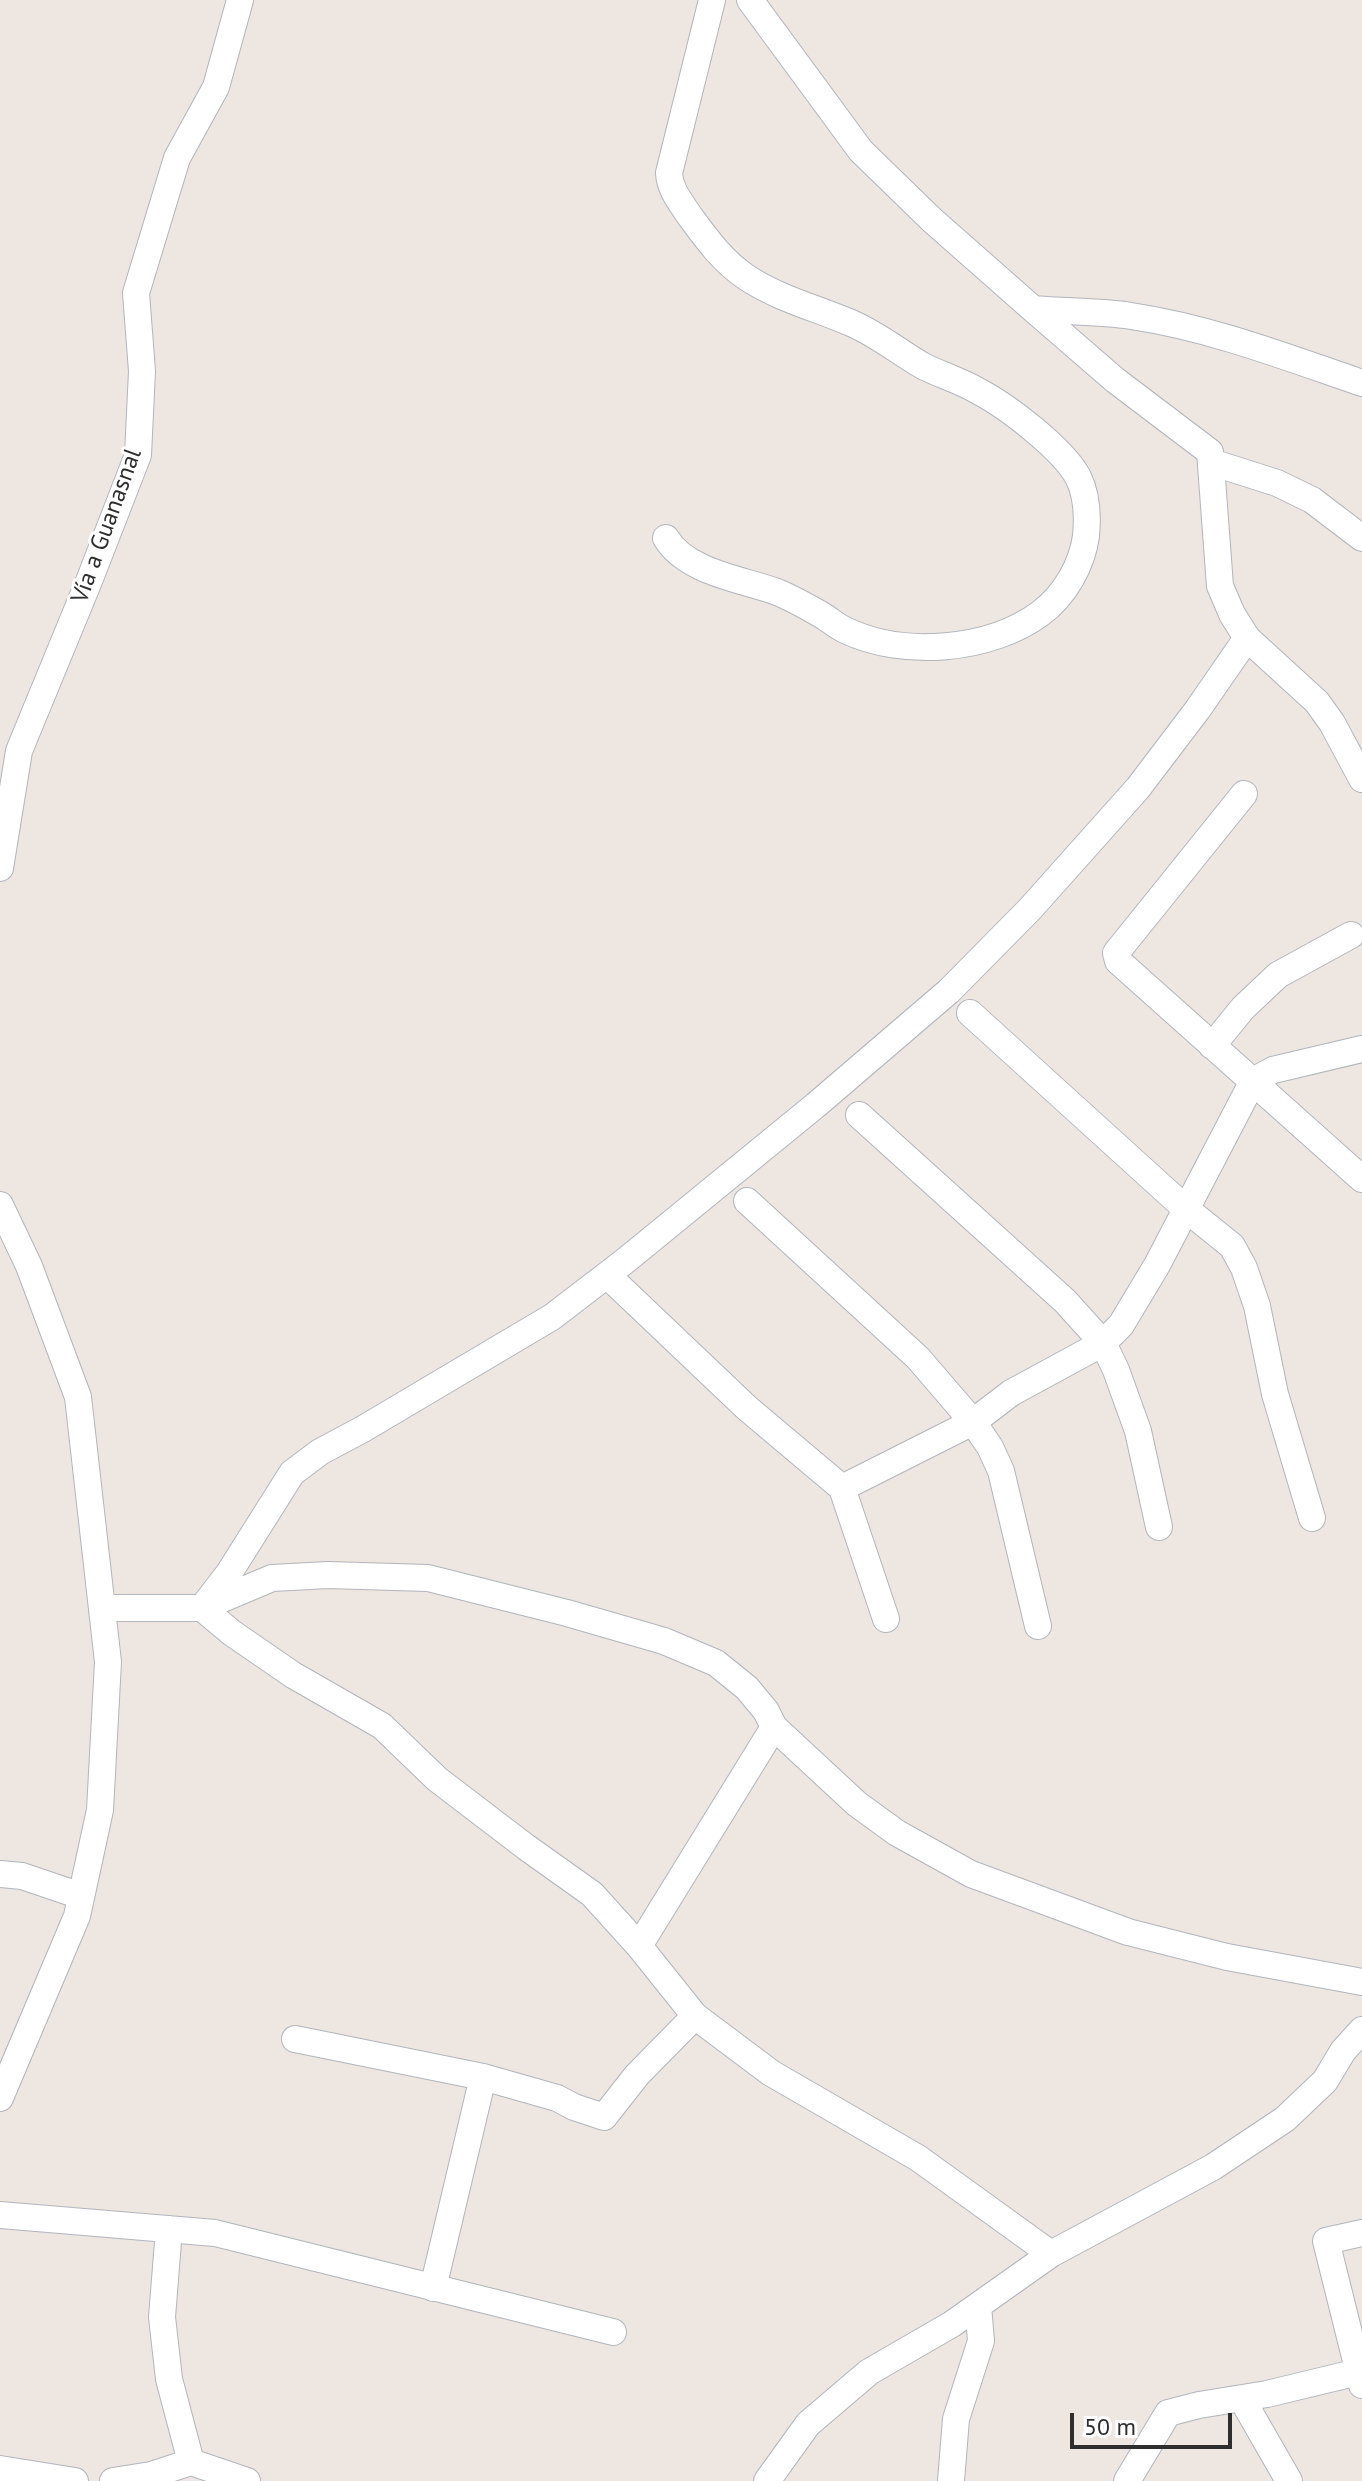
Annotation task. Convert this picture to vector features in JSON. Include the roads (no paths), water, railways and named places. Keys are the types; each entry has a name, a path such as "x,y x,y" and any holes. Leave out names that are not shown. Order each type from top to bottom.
{"street":[{"name":"Vía a Guanasnal","path":"0,868 5,807 19,751 138,455 142,371 136,293 177,158 216,87 240,0"},
{"path":"666,538 672,548 689,562 778,593 824,616 844,630 879,641 945,647 1010,631 1041,613 1073,575 1086,535 1086,502 1079,479 1072,468 1029,426 977,390 927,368 868,331 765,289 747,278 719,254 673,192 669,173 712,0"},
{"path":"750,0 861,151 932,220 1115,380 1210,452 1220,586 1232,614 1247,638 1317,702 1362,779"},
{"path":"1033,309 1129,316 1209,332 1277,352 1362,383"},
{"path":"1211,462 1277,483 1312,500 1362,538"},
{"path":"202,1608 253,1538 292,1473 320,1452 552,1317 805,1114 949,991 1030,909 1138,788 1247,638"},
{"path":"1244,794 1116,953 1118,961 1362,1179"},
{"path":"1212,1046 1243,1008 1278,975 1351,935"},
{"path":"970,1013 1186,1209 1232,1246 1244,1268 1257,1306 1275,1394 1312,1518"},
{"path":"842,1488 973,1422 1011,1393 1103,1343 1121,1325 1157,1265 1253,1081 1273,1070 1362,1049"},
{"path":"859,1115 1065,1301 1103,1343 1138,1431 1159,1527"},
{"path":"747,1201 918,1358 973,1422 1001,1471 1038,1626"},
{"path":"0,1205 29,1266 78,1397 108,1662 100,1810 77,1916 0,2098"},
{"path":"607,1275 747,1408 842,1488 886,1619"},
{"path":"102,1608 202,1608 272,1578 328,1575 428,1578 664,1641 716,1663 747,1688 766,1711 774,1727 857,1804 897,1833 971,1874 1128,1932 1227,1957 1362,1982"},
{"path":"202,1608 293,1675 382,1726 437,1779 592,1894 695,2016 771,2073 918,2158 1051,2254"},
{"path":"639,1946 774,1727"},
{"path":"0,1874 22,1876 81,1896"},
{"path":"295,2039 483,2077 557,2098 604,2117 637,2075 695,2016"},
{"path":"767,2481 808,2424 869,2372 952,2324 1051,2254 1213,2167 1285,2119 1325,2081 1343,2051 1362,2030"},
{"path":"433,2288 483,2077"},
{"path":"0,2215 215,2233 613,2332"},
{"path":"169,2229 162,2317 169,2379 191,2462"},
{"path":"1127,2481 1168,2413 1361,2376 1326,2241 1362,2233"},
{"path":"951,2481 956,2419 981,2341 978,2306"},
{"path":"1242,2399 1289,2481"},
{"path":"113,2481 151,2475 191,2462 247,2481"},
{"path":"0,2469 75,2481"}]}
